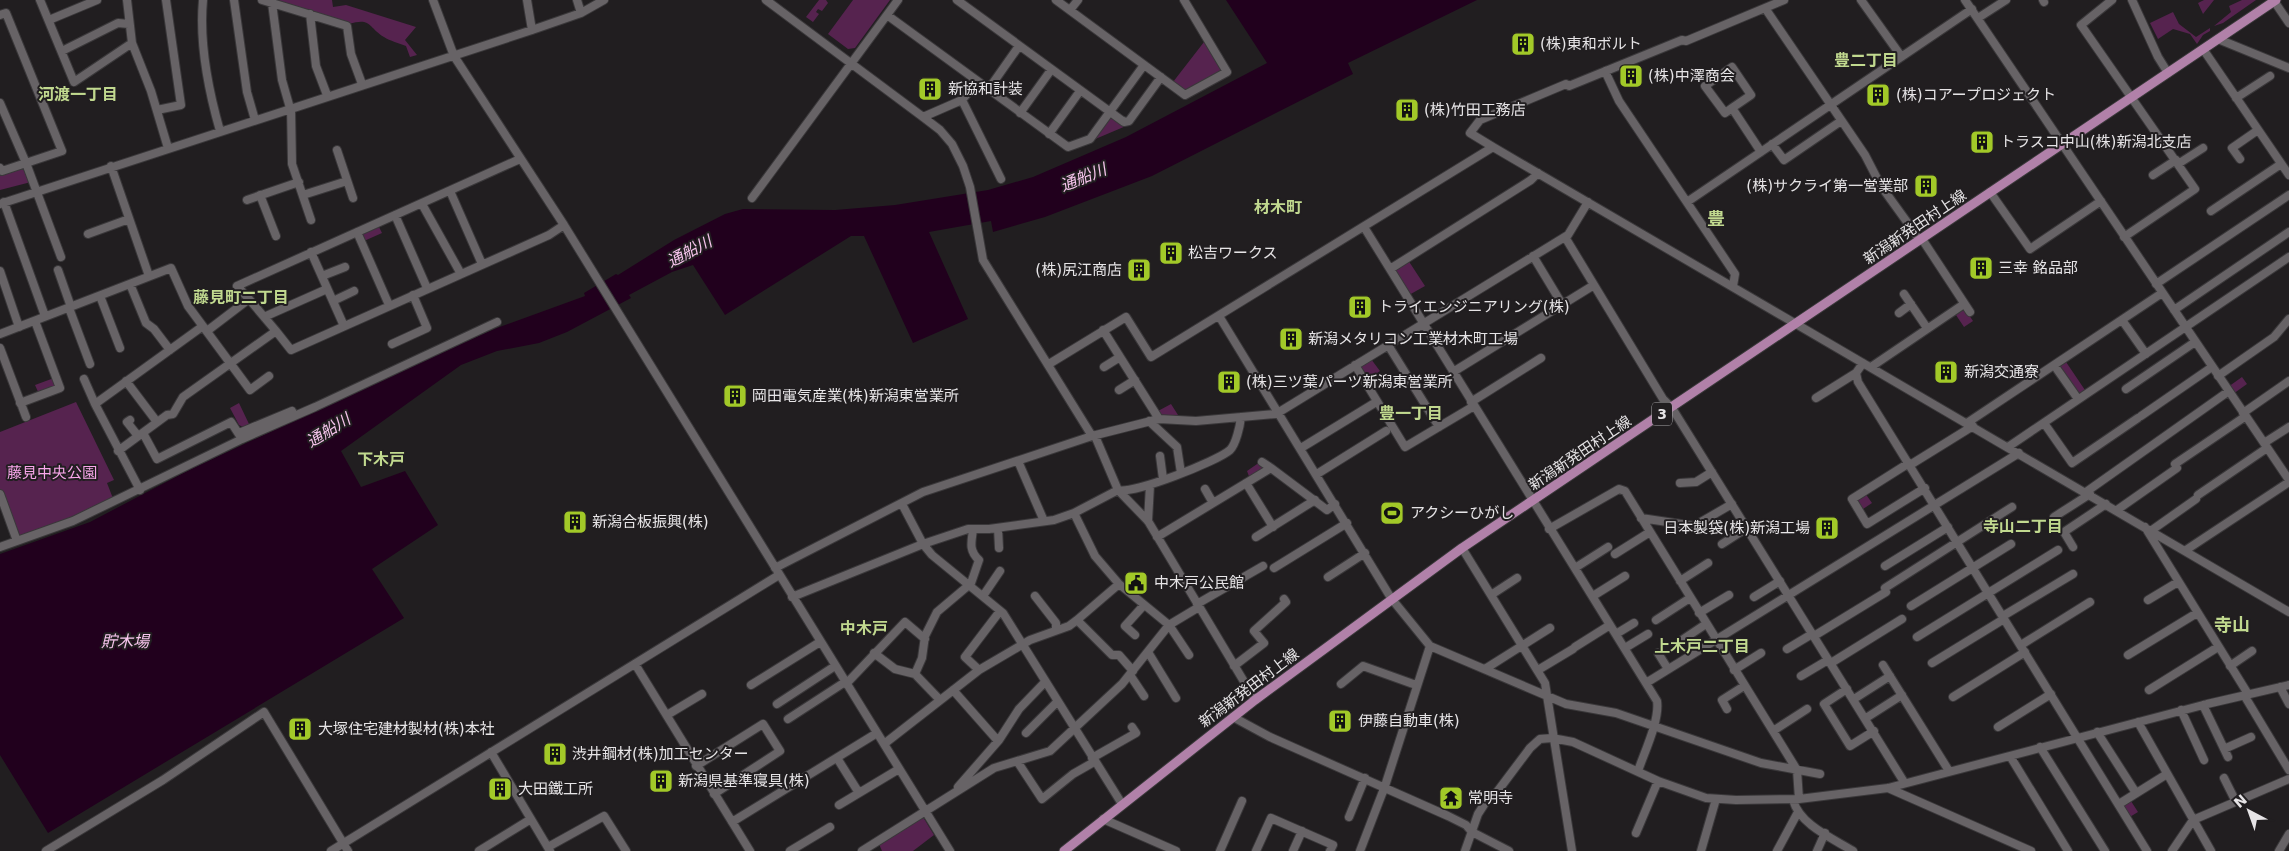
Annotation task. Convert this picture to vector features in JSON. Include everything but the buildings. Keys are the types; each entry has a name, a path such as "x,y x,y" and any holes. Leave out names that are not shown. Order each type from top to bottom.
{"main road":[{"name":"新潟新発田村上線","path":"1064,851 1255,700 1391,598 1462,548 2275,1"}],"street":[{"path":"40,0 74,82 132,43"},
{"path":"49,20 97,0"},
{"path":"127,0 132,43 157,110 168,148"},
{"path":"157,110 181,105 166,0"},
{"path":"203,0 201,23 211,99 220,131"},
{"path":"234,0 247,92 255,120"},
{"path":"262,0 348,26 351,54 362,84"},
{"path":"432,0 454,56 564,225 950,851"},
{"path":"527,0 532,30"},
{"path":"577,0 581,13"},
{"path":"45,316 2,203 532,30 581,13 604,0"},
{"path":"766,0 923,116 940,130 952,144 963,166 970,187 976,231 983,260 1094,436 1118,490 1148,521 1255,700"},
{"path":"752,198 898,0"},
{"path":"957,0 1124,122 1129,121 1161,78"},
{"path":"1056,0 1185,95 1227,72 1184,0"},
{"path":"1070,10 1078,0"},
{"path":"1784,0 1766,5 1569,86 1566,84 1480,120 1470,133 2152,530 2289,612"},
{"path":"1861,0 1901,56"},
{"path":"1966,0 2289,481 2186,550"},
{"path":"1978,18 2006,0"},
{"path":"2112,0 2081,25 2195,189 2124,237"},
{"path":"2132,0 2158,57 2168,73"},
{"path":"2275,1 2289,23"},
{"path":"272,3 282,80 290,108 292,164 311,220"},
{"path":"1766,5 1829,104 1865,155 1881,186 1921,239 1970,312"},
{"path":"1687,202 1829,104 1972,9"},
{"path":"0,15 6,13 62,151 2,170 0,168"},
{"path":"310,14 316,66 327,96"},
{"path":"887,15 1068,147 1090,139 1144,65"},
{"path":"62,51 118,23 129,24"},
{"path":"2218,39 2289,68"},
{"path":"988,90 1019,46"},
{"path":"2203,49 2289,175"},
{"path":"1732,67 1751,95 1732,108 1725,114 1705,86 1732,67"},
{"path":"1020,113 1051,70"},
{"path":"1605,71 1619,101 1735,274 1733,286"},
{"path":"2236,98 2270,76"},
{"path":"923,116 962,100 977,82"},
{"path":"1049,134 1080,91"},
{"path":"962,100 1000,180"},
{"path":"0,103 26,163 61,257"},
{"path":"1732,108 1761,152"},
{"path":"1772,144 1784,160 1841,121"},
{"path":"2240,159 2232,148 2258,130"},
{"path":"1049,364 1126,317 1151,357 1493,147"},
{"path":"2153,175 2203,148"},
{"path":"337,150 353,198"},
{"path":"520,159 237,286 291,350 549,235 564,225"},
{"path":"2212,211 2281,164"},
{"path":"111,166 149,276"},
{"path":"1390,269 1531,180 1538,173"},
{"path":"303,195 347,181"},
{"path":"247,200 298,182"},
{"path":"450,191 482,264"},
{"path":"1990,192 2030,249 2101,202"},
{"path":"260,195 276,236"},
{"path":"2156,284 2289,195"},
{"path":"331,851 635,664 777,572 923,492 1094,436 1149,421 1159,419 1196,421 1279,412 1564,237 1588,202"},
{"path":"422,204 461,274"},
{"path":"395,215 427,288"},
{"path":"88,234 129,219"},
{"path":"1364,227 1646,683 1658,708 1638,771"},
{"path":"357,232 389,305"},
{"path":"2174,310 2289,232"},
{"path":"1564,237 1663,399 1672,408 1854,698 1904,782"},
{"path":"312,252 344,326"},
{"path":"1533,256 1562,304"},
{"path":"2008,447 2289,257"},
{"path":"322,276 345,267"},
{"path":"0,334 171,268 188,306 250,390 269,376"},
{"path":"58,270 90,364"},
{"path":"0,271 19,327"},
{"path":"130,284 146,323 154,329 170,350"},
{"path":"1453,372 1594,285"},
{"path":"264,317 328,289"},
{"path":"333,300 354,291"},
{"path":"1924,488 1867,524 1852,499 1970,425 2054,365 2162,293"},
{"path":"392,344 427,328 413,294"},
{"path":"1904,294 1927,328"},
{"path":"100,296 120,348"},
{"path":"95,404 170,350 249,300"},
{"path":"1899,313 1911,304"},
{"path":"1816,398 1964,304"},
{"path":"1219,316 1391,598 1430,646 1566,704 1616,713 1761,763 1820,774"},
{"path":"2218,376 2274,337 2289,319"},
{"path":"2122,320 2146,354"},
{"path":"20,403 60,388 35,321"},
{"path":"0,547 73,521 140,490 240,436 304,412 497,322"},
{"path":"1104,330 1159,419"},
{"path":"118,451 157,422 173,414 183,397 276,331"},
{"path":"2126,388 2195,342"},
{"path":"1388,345 1439,427"},
{"path":"1,353 26,417"},
{"path":"1104,367 1120,357"},
{"path":"1355,365 1406,447 1541,358"},
{"path":"2054,365 2078,399"},
{"path":"2044,422 2072,463 2212,367"},
{"path":"1856,373 1858,382 2147,851"},
{"path":"84,379 118,451 140,490"},
{"path":"1118,390 1135,380"},
{"path":"126,381 157,422"},
{"path":"2117,510 2289,381"},
{"path":"2054,517 2229,392"},
{"path":"1301,448 1373,404"},
{"path":"792,597 923,544 968,529 998,528 1044,521 1074,512 1118,490 1124,492 1150,485 1210,463 1231,449 1241,417"},
{"path":"130,420 127,422 140,434 157,460 232,422 240,436"},
{"path":"1149,421 1176,447 1181,473"},
{"path":"2152,530 2289,427"},
{"path":"1317,474 1386,431"},
{"path":"1646,683 1936,506 2019,453"},
{"path":"1160,456 1163,479"},
{"path":"1018,461 1044,521"},
{"path":"1262,462 1316,500 1327,510 1335,504"},
{"path":"1158,537 1271,468"},
{"path":"1680,483 1696,482 1712,472"},
{"path":"1246,483 1273,527"},
{"path":"1148,521 1150,485"},
{"path":"1206,489 1213,503"},
{"path":"1550,529 1619,489 1625,491 1797,770 1796,800 1798,812 1808,823 1853,851"},
{"path":"0,494 17,541"},
{"path":"1256,537 1316,500"},
{"path":"902,504 923,544 932,555 1000,611 1023,644 1057,702 1122,804"},
{"path":"1641,518 1694,526 1732,504"},
{"path":"2073,547 2064,532 2106,504"},
{"path":"1786,649 1813,635 1885,590 2012,507"},
{"path":"1074,512 1095,556 1118,584 1169,625 1189,655"},
{"path":"1274,568 1347,524"},
{"path":"2144,526 2230,666 2289,770"},
{"path":"1885,566 1948,527"},
{"path":"998,528 999,548"},
{"path":"1722,544 1747,528"},
{"path":"915,674 922,658 925,639 937,612 969,585 979,560 973,554 971,547 973,530"},
{"path":"1616,554 1650,532"},
{"path":"1911,606 2012,544"},
{"path":"1575,568 1608,547"},
{"path":"1462,548 1545,683 1552,738 1572,851"},
{"path":"1916,637 2058,550"},
{"path":"1328,577 1365,553"},
{"path":"1680,581 1708,563"},
{"path":"862,851 994,768 1050,751 1075,730 1131,673 1169,625 1198,605 1263,566"},
{"path":"983,596 1000,571"},
{"path":"1932,662 2073,574"},
{"path":"1593,596 1625,576"},
{"path":"1491,595 1517,578"},
{"path":"1754,597 1780,581"},
{"path":"2148,600 2178,582"},
{"path":"884,744 979,670 1023,644 1056,629 1069,626 1118,584"},
{"path":"1699,613 1729,595"},
{"path":"1035,596 1056,623 1056,629"},
{"path":"1234,666 1264,643 1254,631 1286,602 1284,598"},
{"path":"1656,620 1690,598"},
{"path":"1953,697 2090,602"},
{"path":"1135,635 1125,626 1144,605"},
{"path":"979,670 965,657 1000,611"},
{"path":"2128,655 2197,612"},
{"path":"1801,676 1830,662 1902,619"},
{"path":"1077,620 1112,655 1119,655 1144,696"},
{"path":"788,719 846,683 905,622 925,639"},
{"path":"1616,634 1634,623"},
{"path":"1682,640 1706,624"},
{"path":"1538,670 1610,625"},
{"path":"1485,669 1550,628"},
{"path":"1625,648 1648,634"},
{"path":"750,685 820,642"},
{"path":"1360,851 1385,786 1430,646"},
{"path":"2149,690 2218,647"},
{"path":"2230,666 2252,651"},
{"path":"1148,652 1176,698"},
{"path":"1734,670 1761,652"},
{"path":"874,653 895,669 915,674 940,700"},
{"path":"1658,653 1668,669"},
{"path":"635,664 750,851"},
{"path":"1883,665 1949,771"},
{"path":"777,704 835,666"},
{"path":"1341,684 1363,666 1416,685"},
{"path":"1854,698 1890,676"},
{"path":"952,794 998,741 1019,709 1045,682"},
{"path":"1465,851 1478,814 1489,796 1497,792 1530,748 1540,739 1552,738 1573,742 1658,781 1694,795 1716,799 1796,800 1888,788 1904,782 2010,756 2181,710 2289,685"},
{"path":"1727,709 1722,700 1744,686"},
{"path":"2280,687 2289,704"},
{"path":"1847,689 1824,704 1850,746 1874,731"},
{"path":"953,690 998,741"},
{"path":"667,716 702,694"},
{"path":"1998,726 2051,694"},
{"path":"1866,718 1902,695"},
{"path":"1026,733 1057,702"},
{"path":"2203,705 2228,757"},
{"path":"1773,731 1807,709"},
{"path":"2181,710 2204,760"},
{"path":"46,851 163,780 264,712 348,851"},
{"path":"1233,717 1270,737 1385,786 1448,816 1466,825 1472,832 1509,851"},
{"path":"2138,722 2211,851"},
{"path":"696,766 763,724 780,751 714,794"},
{"path":"1017,761 1042,799 1073,774 1136,732 1132,727"},
{"path":"2097,732 2136,794"},
{"path":"732,822 877,733"},
{"path":"2224,749 2251,738"},
{"path":"2040,747 2105,851"},
{"path":"492,752 549,849 604,816 626,851"},
{"path":"2010,756 2068,851"},
{"path":"837,758 859,794"},
{"path":"839,805 899,769"},
{"path":"2119,804 2166,774"},
{"path":"1349,817 1365,778"},
{"path":"2224,778 2236,802"},
{"path":"2172,851 2193,820 2289,779"},
{"path":"1636,833 1658,781"},
{"path":"1888,788 2017,848 2031,851"},
{"path":"1701,851 1716,799"},
{"path":"1220,851 1242,801"},
{"path":"1778,851 1798,812"},
{"path":"1256,851 1271,818 1333,845 1330,851"},
{"path":"1103,819 1164,849 1176,851"},
{"path":"479,851 531,820"},
{"path":"790,851 830,827"},
{"path":"1293,851 1302,831"},
{"path":"1817,851 1825,833"},
{"path":"2278,851 2289,834"}],"green space":[{"path":"272,0 332,0 333,7 346,5 416,27 405,40 417,55 410,57 406,46 386,38 366,22 349,24"},
{"path":"819,0 826,0 828,3 822,11 818,9 816,12 819,14 813,22 806,17"},
{"path":"853,0 890,0 855,48 848,49 828,34"},
{"path":"2204,0 2214,0 2203,14 2198,3"},
{"path":"2242,0 2256,0 2223,23 2214,26 2231,12 2229,6"},
{"path":"2173,12 2179,24 2196,37 2210,28 2210,31 2203,35 2197,44 2190,34 2173,29 2158,39 2150,23"},
{"path":"1204,42 1221,69 1220,73 1188,90 1183,89 1173,82"},
{"path":"1110,116 1113,116 1126,126 1093,140"},
{"path":"25,165 31,182 0,190 0,173"},
{"path":"378,225 382,233 364,241 360,233"},
{"path":"1408,260 1425,286 1409,295 1395,273 1395,268"},
{"path":"1963,306 1973,321 1964,327 1954,312"},
{"path":"1371,359 1380,371 1367,380 1359,368"},
{"path":"2064,359 2087,393 2081,397 2076,395 2057,364"},
{"path":"2242,377 2247,384 2233,394 2228,387"},
{"path":"54,378 57,387 39,394 35,385"},
{"name":"藤見中央公園","path":"76,402 114,480 107,483 114,501 17,541 0,494 0,432"},
{"path":"239,403 249,424 243,427 239,425 230,408"},
{"path":"1171,404 1178,415 1161,415 1158,411"},
{"path":"1260,462 1268,468 1250,479 1247,471"},
{"path":"1865,493 1872,503 1860,511 1854,501"},
{"path":"2129,798 2138,812 2128,818 2120,804"},
{"path":"923,817 934,835 913,851 882,851 879,844"}],"water":[{"name":"貯木場","path":"1226,0 1477,0 1348,63 1353,74 1152,176 1045,217 993,232 991,221 929,232 968,319 913,343 864,236 851,236 725,315 693,265 672,272 629,295 631,298 567,332 539,343 497,351 461,365 341,451 361,487 405,471 438,525 372,569 404,618 48,833 0,755 0,554 90,522 191,469 423,360 497,328 585,296 584,293 616,274 618,275 674,240 725,214 743,209 835,210 895,205 988,190 1033,177 1126,137 1267,63"}],"place":[{"name":"(株)東和ボルト","path":"1523,44"},
{"name":"(株)中澤商会","path":"1631,76"},
{"name":"新協和計装","path":"930,89"},
{"name":"(株)コアープロジェクト","path":"1878,95"},
{"name":"(株)竹田工務店","path":"1407,110"},
{"name":"トラスコ中山(株)新潟北支店","path":"1982,142"},
{"name":"(株)サクライ第一営業部","path":"1926,186"},
{"name":"松吉ワークス","path":"1171,253"},
{"name":"三幸 銘品部","path":"1981,268"},
{"name":"(株)尻江商店","path":"1139,270"},
{"name":"トライエンジニアリング(株)","path":"1360,307"},
{"name":"新潟メタリコン工業材木町工場","path":"1291,339"},
{"name":"新潟交通寮","path":"1946,372"},
{"name":"(株)三ツ葉パーツ新潟東営業所","path":"1229,382"},
{"name":"岡田電気産業(株)新潟東営業所","path":"735,396"},
{"name":"アクシーひがし","path":"1392,513"},
{"name":"新潟合板振興(株)","path":"575,522"},
{"name":"日本製袋(株)新潟工場","path":"1827,528"},
{"name":"中木戸公民館","path":"1136,583"},
{"name":"伊藤自動車(株)","path":"1340,721"},
{"name":"大塚住宅建材製材(株)本社","path":"300,729"},
{"name":"渋井鋼材(株)加工センター","path":"555,754"},
{"name":"新潟県基準寝具(株)","path":"661,781"},
{"name":"大田鐵工所","path":"500,789"},
{"name":"常明寺","path":"1451,798"}],"district":[{"name":"豊二丁目","path":"1866,60"},
{"name":"河渡一丁目","path":"78,94"},
{"name":"材木町","path":"1278,207"},
{"name":"豊","path":"1716,219"},
{"name":"藤見町二丁目","path":"241,297"},
{"name":"豊一丁目","path":"1411,413"},
{"name":"下木戸","path":"381,459"},
{"name":"寺山二丁目","path":"2023,526"},
{"name":"寺山","path":"2232,625"},
{"name":"中木戸","path":"864,628"},
{"name":"上木戸二丁目","path":"1702,646"}],"water label":[{"name":"通船川","path":"1083,177"},
{"name":"通船川","path":"689,251"},
{"name":"通船川","path":"328,430"}]}
